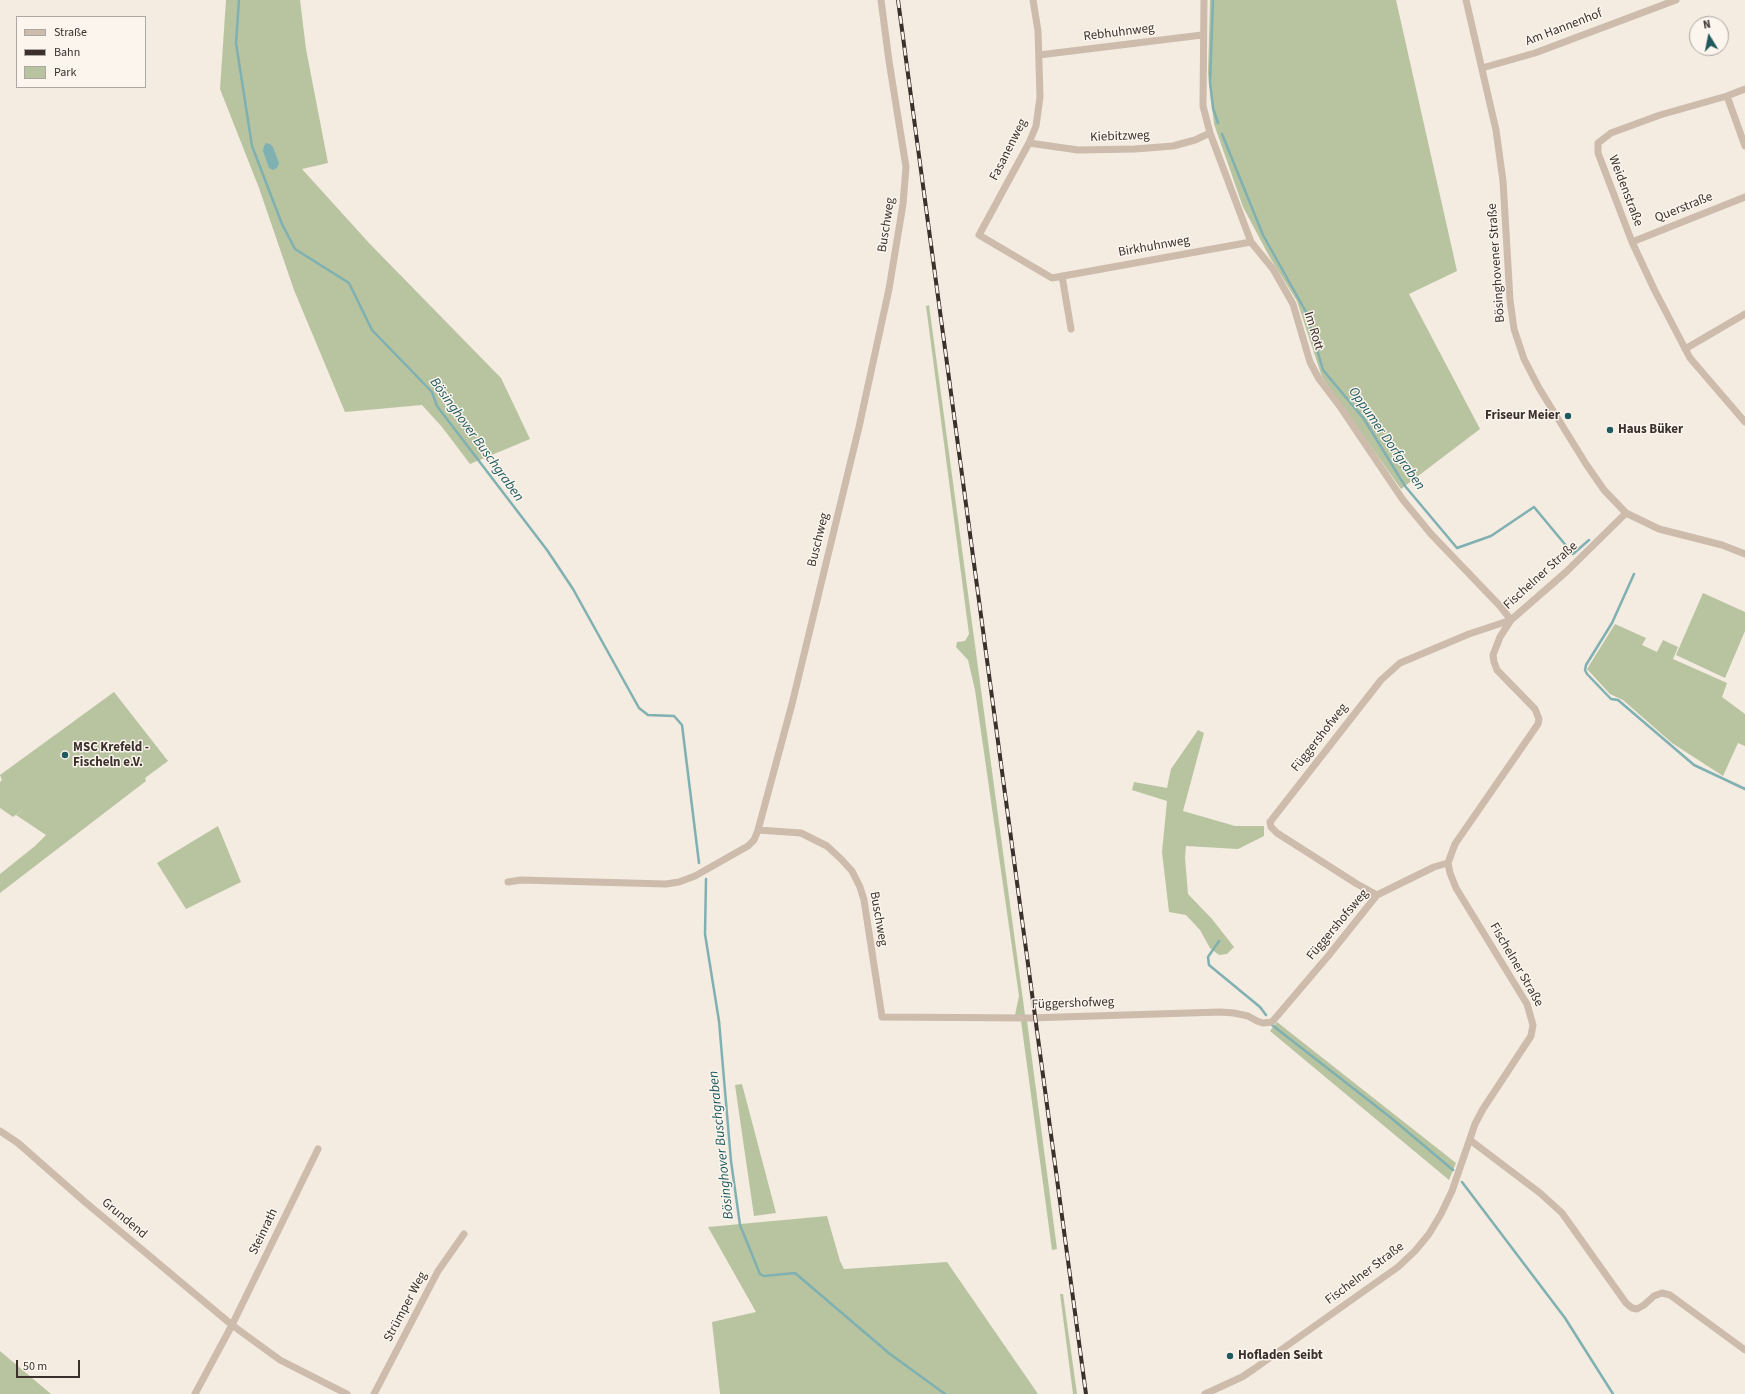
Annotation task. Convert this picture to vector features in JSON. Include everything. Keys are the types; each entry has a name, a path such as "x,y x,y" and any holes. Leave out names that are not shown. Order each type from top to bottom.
{"street":[{"name":"Buschweg","path":"881,0 906,167 903,204 890,289 859,427 792,704 758,830 801,832 827,846 852,871 860,887 864,900 882,1017"},
{"name":"Fasanenweg","path":"979,235 1029,143 1036,126 1040,105 1039,55 1038,30 1033,0"},
{"name":"Im Rott","path":"1204,0 1202,35 1203,106 1210,133 1251,242 1273,269 1293,304 1310,362 1319,380 1341,408 1403,500 1431,534 1500,606 1511,620"},
{"name":"Bösinghovener Straße","path":"1466,0 1496,130 1503,181 1510,300 1514,329 1524,359 1539,388 1586,464 1604,490 1626,513 1659,528 1722,545 1745,554"},
{"name":"Am Hannenhof","path":"1482,68 1535,53 1676,0"},
{"name":"Rebhuhnweg","path":"1039,55 1202,35"},
{"path":"1745,89 1727,96 1745,146"},
{"name":"Weidenstraße","path":"1727,96 1660,115 1611,134 1598,142 1598,152 1632,242 1685,349 1690,358 1745,422"},
{"name":"Kiebitzweg","path":"1029,143 1078,150 1135,149 1173,146 1195,140 1210,133"},
{"name":"Querstraße","path":"1632,242 1745,197"},
{"name":"Birkhuhnweg","path":"979,235 1052,278 1251,242"},
{"path":"1062,276 1071,329"},
{"path":"1685,349 1745,314"},
{"name":"Fischelner Straße","path":"1205,1394 1242,1377 1260,1365 1398,1267 1415,1251 1429,1234 1441,1214 1452,1191 1475,1124 1483,1109 1531,1036 1533,1025 1527,1004 1456,888 1448,863 1455,844 1538,724 1539,719 1535,709 1497,670 1492,655 1500,637 1511,620 1566,572 1626,513"},
{"name":"Függershofweg","path":"1377,895 1277,833 1271,827 1270,822 1381,680 1400,664 1469,634 1511,620"},
{"path":"508,882 520,880 666,884 679,882 695,876 748,846 754,840 758,830"},
{"name":"Függershofsweg","path":"1264,1023 1272,1022 1279,1015 1377,895 1434,867 1448,863"},
{"name":"Függershofweg","path":"882,1017 1030,1018 1220,1012 1248,1016 1264,1023"},
{"name":"Grundend","path":"0,1131 18,1143 85,1202 232,1325 280,1360 347,1394"},
{"path":"1470,1140 1540,1193 1562,1214 1626,1303 1632,1308 1637,1309 1644,1306 1654,1296 1662,1293 1670,1295 1745,1350"},
{"name":"Steinrath","path":"232,1325 318,1149"},
{"name":"Strümper Weg","path":"374,1394 438,1271 464,1234"},
{"path":"195,1394 232,1325"}],"green space":[{"path":"226,0 300,0 306,49 328,163 302,169 369,243 501,378 530,439 470,464 442,427 422,405 345,412 294,290 259,188 220,89"},
{"path":"1210,0 1396,0 1457,271 1409,294 1480,429 1401,489 1322,377 1297,301 1269,256 1243,207 1214,124 1208,73"},
{"path":"929,305 1025,1015 1015,1015 1019,996 975,690 968,660 956,647 957,642 965,641 969,634 926,306"},
{"path":"1703,593 1745,612 1745,631 1725,678 1676,655"},
{"path":"1615,624 1646,638 1642,645 1657,652 1663,640 1678,647 1673,659 1727,683 1722,697 1745,714 1745,746 1738,743 1723,776 1672,743 1623,700 1610,694 1587,669"},
{"path":"114,692 168,761 145,778 146,781 0,893 0,874 35,846 46,835 16,815 26,807 13,817 0,808 0,782 2,780 0,775"},
{"path":"1198,730 1204,733 1183,811 1235,826 1264,826 1264,836 1238,849 1186,846 1185,858 1188,894 1212,919 1234,947 1227,954 1219,955 1210,948 1200,930 1186,915 1169,912 1162,852 1167,801 1132,790 1134,782 1167,788 1171,769"},
{"path":"218,826 241,882 186,909 157,863"},
{"path":"1021,1021 1027,1021 1057,1249 1052,1250"},
{"path":"1277,1022 1456,1163 1449,1180 1270,1031"},
{"path":"742,1084 776,1213 754,1216 735,1085"},
{"path":"827,1216 840,1261 844,1269 947,1262 1038,1394 720,1394 712,1322 756,1312 708,1227"},
{"path":"1060,1294 1063,1294 1077,1394 1073,1394"},
{"path":"0,1351 51,1394 0,1394"}],"water":[{"path":"266,143 273,147 279,163 277,168 273,170 269,168 263,151"}],"waterway":[{"name":"Bösinghover Buschgraben","path":"239,0 236,43 252,146 282,224 295,249 349,283 372,330 432,392 437,406 547,550 573,589 639,708 648,715 674,716 682,725 699,863"},
{"name":"Oppumer Dorfgraben","path":"1213,0 1210,82 1213,108 1218,123"},
{"name":"Oppumer Dorfgraben","path":"1222,134 1263,235 1306,312 1323,370 1364,419 1405,486 1457,548 1491,536 1534,507 1573,554 1589,540"},
{"path":"1634,574 1612,623 1586,665 1585,670 1587,674 1611,699 1618,700 1694,765 1745,789"},
{"name":"Bösinghover Buschgraben","path":"706,879 705,934 719,1021 731,1161 740,1225 760,1274 764,1276 795,1273 890,1354 945,1394"},
{"path":"1219,941 1208,957 1209,965 1260,1007 1266,1015"},
{"path":"1272,1025 1390,1117 1453,1170"},
{"path":"1462,1182 1565,1318 1613,1394"}],"railway":[{"path":"898,0 1086,1394"}],"place":[{"name":"Friseur Meier","path":"1568,416"},
{"name":"Haus Büker","path":"1610,430"},
{"name":"MSC Krefeld - Fischeln e.V.","path":"65,755"},
{"name":"Hofladen Seibt","path":"1230,1356"}]}
